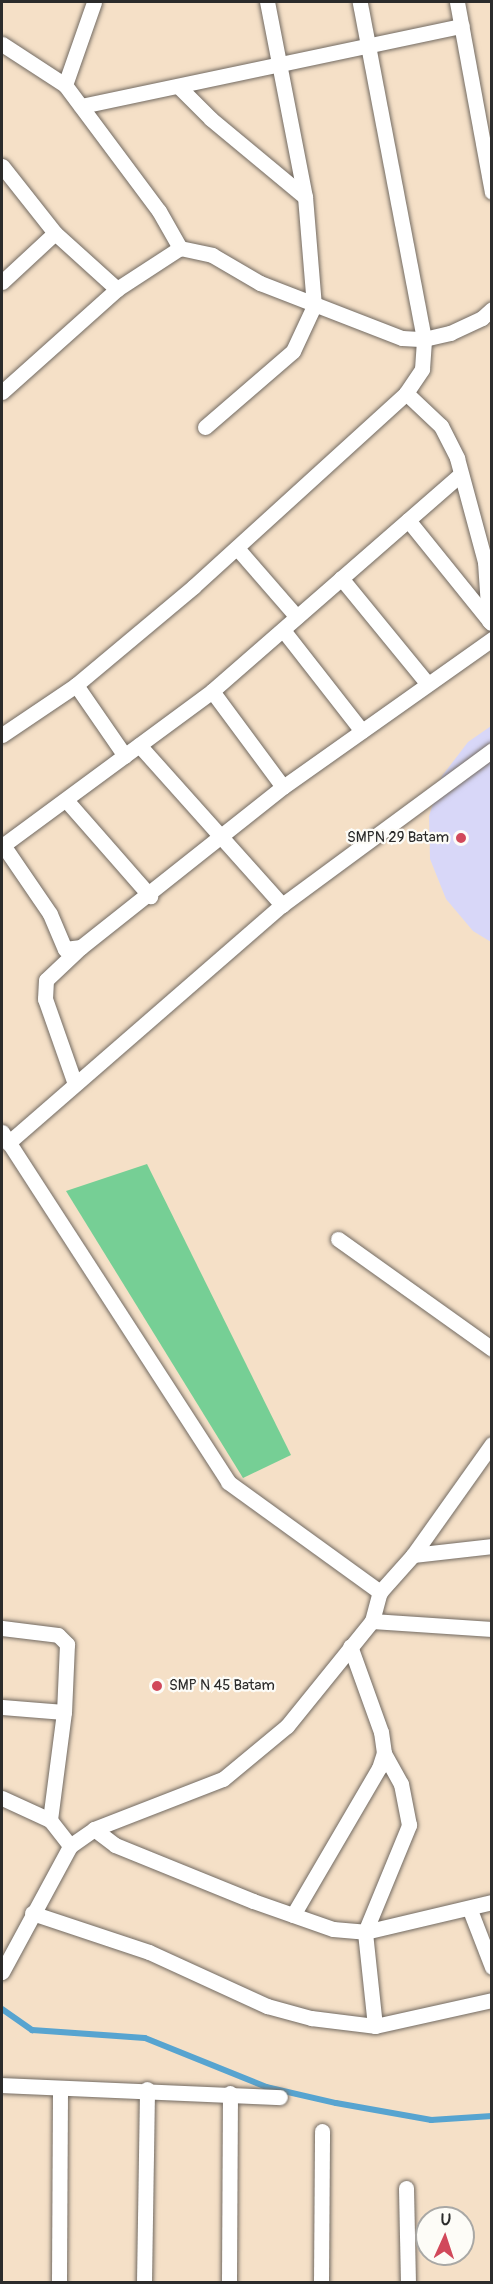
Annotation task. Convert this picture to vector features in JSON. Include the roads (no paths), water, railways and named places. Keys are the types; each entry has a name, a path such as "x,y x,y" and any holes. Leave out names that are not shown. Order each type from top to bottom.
{"street":[{"path":"65,85 94,2"},
{"path":"205,427 293,351 314,306 305,197 276,63 267,2"},
{"path":"2,735 76,685 237,548 406,393 422,369 424,339 360,2"},
{"path":"457,2 492,192"},
{"path":"81,106 179,87 276,63 462,27"},
{"path":"2,44 65,85 159,211 180,248"},
{"path":"179,87 211,119 305,197"},
{"path":"2,166 55,233 117,289"},
{"path":"2,282 55,233"},
{"path":"2,392 117,289 180,248 212,255 260,283 380,332 424,339 450,333 482,318 492,309"},
{"path":"406,393 441,426 450,440 485,562 490,623"},
{"path":"81,947 65,950 50,914 2,845 212,691 461,474"},
{"path":"408,520 490,623"},
{"path":"237,548 297,617"},
{"path":"341,578 427,683"},
{"path":"283,630 362,731"},
{"path":"75,1084 45,989 46,980 81,947 150,896 283,787 492,639"},
{"path":"76,685 125,756"},
{"path":"212,691 283,787"},
{"path":"139,745 282,905"},
{"path":"380,1592 228,1482 5,1138 75,1084 282,905 492,750"},
{"path":"66,800 150,896"},
{"path":"338,1239 492,1349"},
{"path":"2,1972 69,1846 94,1829 190,1795 246,1764 287,1726 372,1621 380,1592 413,1555 492,1444"},
{"path":"413,1555 492,1546"},
{"path":"372,1621 492,1629"},
{"path":"2,1628 64,1638 68,1651 64,1712 50,1820"},
{"path":"350,1646 381,1732 384,1753 401,1784 409,1825 365,1932 375,2026"},
{"path":"2,1707 64,1712"},
{"path":"293,1915 379,1768 384,1753"},
{"path":"2,1798 50,1820 69,1846"},
{"path":"94,1829 115,1845 333,1929 365,1932 470,1910 492,1902"},
{"path":"470,1910 492,1967"},
{"path":"32,1913 149,1952 267,2006 311,2018 375,2026 492,2000"},
{"path":"2,2085 147,2089 280,2097"},
{"path":"59,2283 60,2088"},
{"path":"144,2283 147,2089"},
{"path":"230,2093 230,2283"},
{"path":"321,2283 322,2131"},
{"path":"406,2188 408,2283"}],"waterway":[{"path":"2,2009 32,2030 145,2038 266,2087 336,2103 431,2120 492,2116"}],"place":[{"name":"SMPN 29 Batam","path":"461,838"},
{"name":"SMP N 45 Batam","path":"157,1686"}]}
